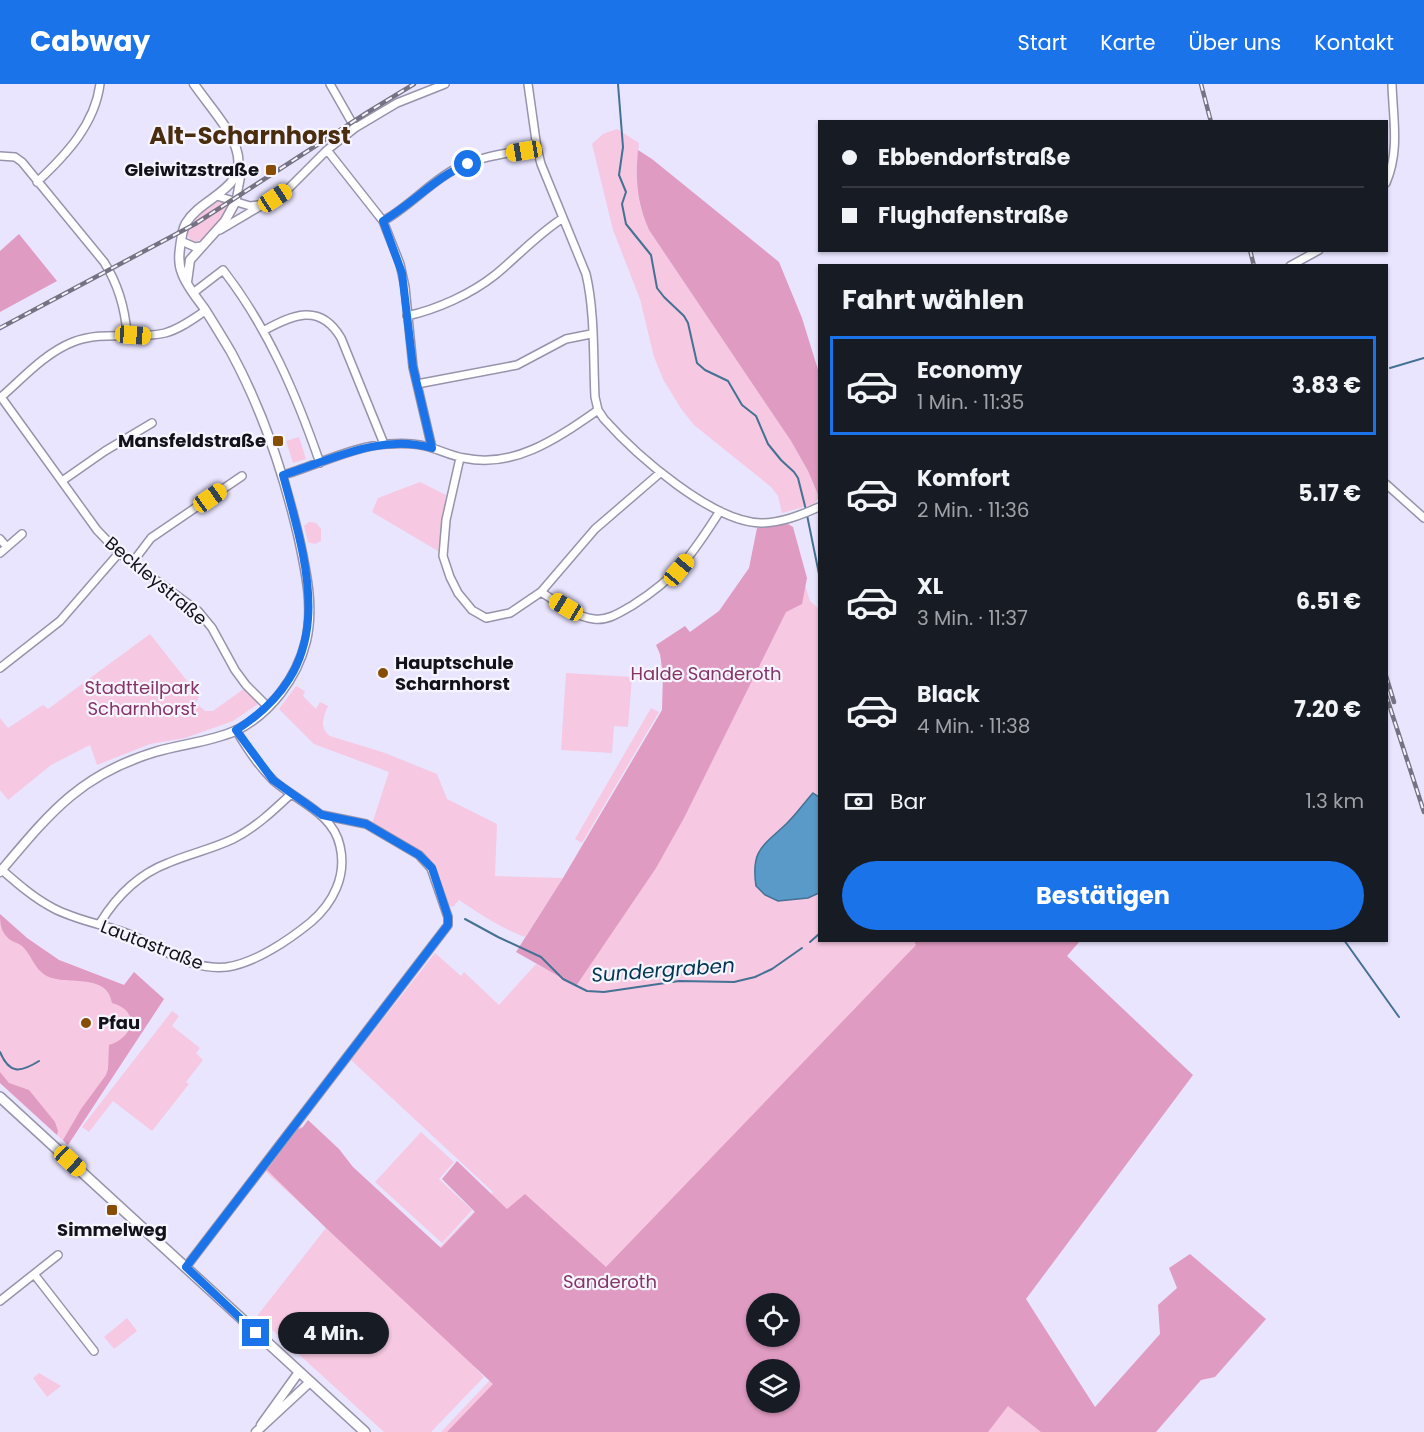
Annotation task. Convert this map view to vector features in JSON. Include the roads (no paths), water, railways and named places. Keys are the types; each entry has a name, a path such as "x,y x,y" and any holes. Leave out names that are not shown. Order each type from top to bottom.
{"main road":[{"path":"0,1097 364,1432"}],"street":[{"path":"37,182 82,132 94,110 100,84"},
{"path":"194,84 231,137 237,151 241,174 233,210 217,232"},
{"path":"330,84 355,128"},
{"path":"187,282 190,260 217,232 286,191 327,150 355,128 397,103 445,84"},
{"path":"528,84 537,148 586,274 591,303 595,397 598,410 616,432 660,473 720,511 756,522 780,521 817,508"},
{"path":"1388,177 1395,156 1396,139 1392,84"},
{"path":"383,221 407,206 458,167 478,160 537,148"},
{"path":"327,150 383,221 401,269 417,384 432,448"},
{"path":"0,156 15,158 22,162 104,262 114,278 123,307 126,334"},
{"path":"1,871 48,815 67,798 98,777 136,758 236,730 268,707 286,686 298,665 307,639 309,598 302,556 283,475 250,391 231,352 182,273 179,255 183,229 193,215 234,180 239,164"},
{"path":"218,196 250,206 264,204"},
{"path":"407,316 457,298 481,285 546,229 563,218"},
{"path":"181,241 195,247 201,246"},
{"path":"1294,264 1314,252"},
{"path":"193,292 223,270 249,305 277,354 297,398 320,462"},
{"path":"1,397 46,358 75,341 97,336 126,334 148,336 170,332 206,311"},
{"path":"263,331 292,316 303,314 315,316 329,324 341,338 384,444"},
{"path":"417,384 517,365 566,339 591,334"},
{"name":"Beckleystraße","path":"1,397 97,530 119,554 198,611 212,628 241,677 268,707"},
{"path":"283,475 384,444 413,444 460,458 488,460 520,455 568,431 598,410"},
{"path":"62,481 105,451 152,423"},
{"path":"460,458 446,520 443,556 458,592 477,615 486,618 510,613 541,592 595,528 660,473"},
{"path":"132,563 152,538 242,476"},
{"path":"1388,486 1424,518"},
{"path":"541,592 583,617 599,620 615,615 655,590 679,570 720,511"},
{"path":"0,553 22,534"},
{"path":"0,538 7,547"},
{"path":"0,668 60,621 119,554"},
{"name":"Lautastraße","path":"1,871 54,909 132,935 176,958 204,967 228,967 256,958 305,927 324,910 334,895 342,869 340,845 334,830 322,815 291,794 268,774 236,730"},
{"path":"100,923 119,898 142,876 168,862 241,835 266,817 291,794"},
{"path":"186,1267 448,925 448,917 432,868 419,855 366,824 322,815"},
{"path":"0,1301 58,1255"},
{"path":"34,1274 94,1351"},
{"path":"258,1430 262,1421 299,1372"},
{"path":"258,1430 310,1382"}],"water":[{"path":"813,793 818,796 818,893 808,898 778,901 765,895 756,886 755,865 764,845 792,818"}],"waterway":[{"path":"618,84 623,147 619,175 626,192 622,204 626,224 651,255 657,288 688,323 697,363 705,370 728,381 742,405 756,416 768,444 798,478 806,510"},
{"path":"1390,368 1424,358"},
{"path":"807,515 818,569"},
{"name":"Sundergraben","path":"465,919 541,957 563,979 587,991 604,992 679,981 734,982 755,977 772,969 802,948"},
{"name":"Sundergraben","path":"810,942 818,935"},
{"path":"1345,942 1399,1017"},
{"path":"0,1052 11,1068 26,1068 39,1061"}],"railway":[{"path":"0,328 195,224 414,84"},
{"path":"1201,84 1210,120"},
{"path":"1250,252 1254,264"},
{"path":"1388,682 1394,702"},
{"path":"1388,701 1424,812"}],"place":[{"name":"Gleiwitzstraße","path":"271,170"},
{"name":"Mansfeldstraße","path":"278,441"},
{"name":"Hauptschule Scharnhorst","path":"383,673"},
{"name":"Pfau","path":"86,1023"},
{"name":"Simmelweg","path":"112,1210"}],"district":[{"name":"Alt-Scharnhorst","path":"250,136"}],"park label":[{"name":"Halde Sanderoth","path":"706,674"},
{"name":"Stadtteilpark Scharnhorst","path":"142,698"},
{"name":"Sanderoth","path":"610,1282"}]}
